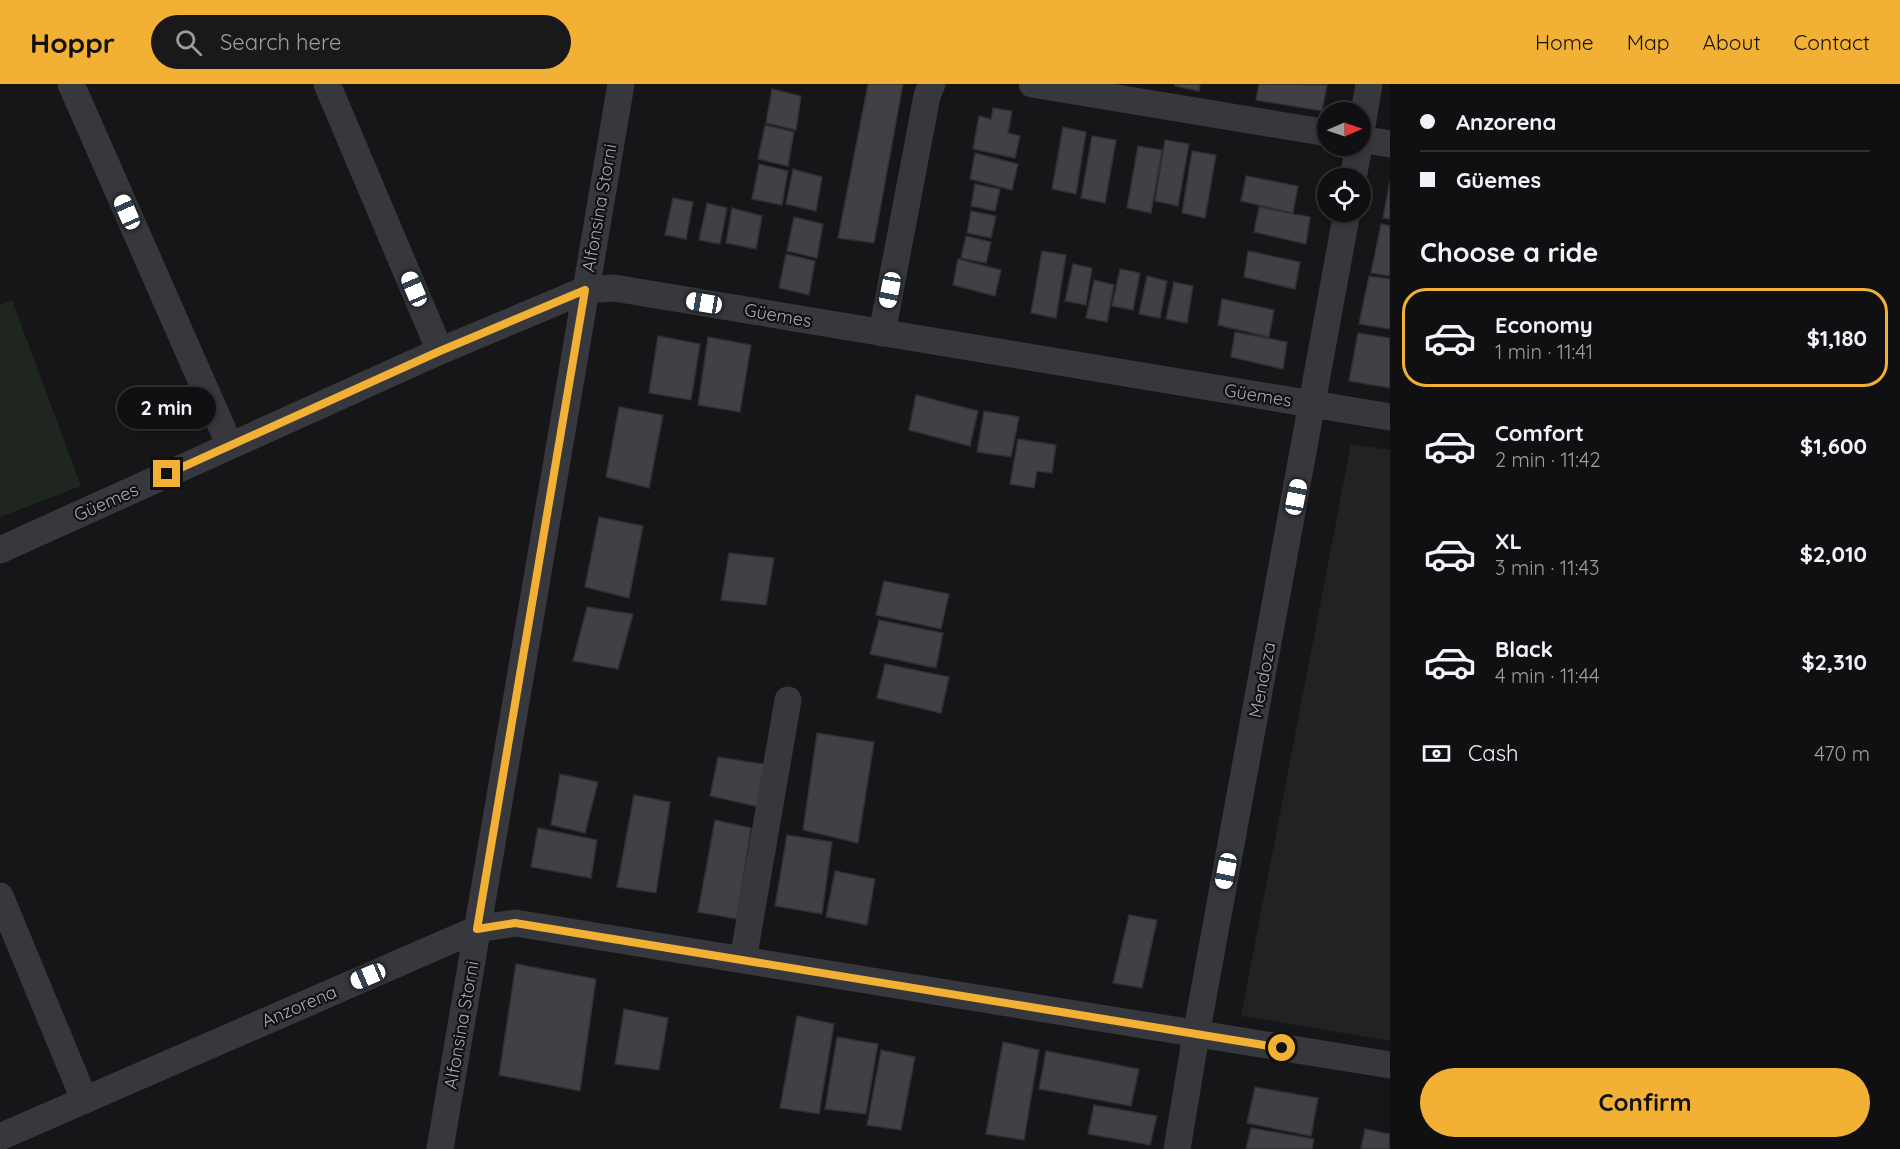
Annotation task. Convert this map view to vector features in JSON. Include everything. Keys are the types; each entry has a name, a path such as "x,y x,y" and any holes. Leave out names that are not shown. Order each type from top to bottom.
{"street":[{"path":"71,84 230,446"},
{"path":"327,84 440,351"},
{"name":"Alfonsina Storni","path":"440,1149 621,84"},
{"path":"882,333 927,96 932,84"},
{"path":"1032,84 1317,132"},
{"path":"1366,102 1369,84"},
{"path":"1371,140 1390,144"},
{"name":"Mendoza","path":"1177,1149 1345,222"},
{"name":"Güemes","path":"0,550 440,351 585,290 614,288 1390,417"},
{"path":"743,960 788,700"},
{"path":"0,896 84,1099"},
{"name":"Anzorena","path":"0,1137 477,929 515,923 1390,1065"}],"shaded area":[{"path":"12,300 81,486 0,517 0,305"},
{"path":"1351,444 1390,450 1390,1041 1241,1016"}],"building":[{"path":"868,84 903,84 874,243 838,238"},
{"path":"1175,84 1200,84 1199,91 1175,86"},
{"path":"1259,84 1327,85 1324,102 1317,102 1317,110 1256,100"},
{"path":"772,89 801,96 796,130 766,123"},
{"path":"993,108 1012,111 1008,133 1020,136 1015,158 973,149 979,116 991,119"},
{"path":"765,125 794,132 788,166 758,159"},
{"path":"1063,127 1086,132 1076,194 1052,189"},
{"path":"1092,136 1116,140 1105,203 1081,198"},
{"path":"1165,140 1189,144 1178,206 1155,201"},
{"path":"1138,146 1162,150 1151,213 1127,208"},
{"path":"1192,151 1216,155 1205,218 1182,213"},
{"path":"975,153 1018,164 1012,190 970,179"},
{"path":"759,164 788,171 782,205 752,199"},
{"path":"793,169 822,177 816,211 786,204"},
{"path":"1246,176 1298,186 1293,213 1241,201"},
{"path":"1390,181 1390,219 1383,218"},
{"path":"975,184 1000,189 995,211 971,206"},
{"path":"673,198 693,202 686,239 665,235"},
{"path":"707,203 727,208 720,244 699,240"},
{"path":"1259,207 1310,217 1306,244 1254,232"},
{"path":"732,208 762,216 756,249 726,243"},
{"path":"971,211 996,216 991,238 967,233"},
{"path":"794,217 823,224 817,258 787,251"},
{"path":"1381,224 1390,226 1390,276 1371,273"},
{"path":"966,236 991,242 986,263 961,258"},
{"path":"1042,251 1066,255 1056,318 1031,313"},
{"path":"1248,251 1300,262 1295,289 1244,277"},
{"path":"786,254 815,261 809,295 779,288"},
{"path":"958,259 1001,270 995,296 953,285"},
{"path":"1073,264 1092,268 1086,305 1065,301"},
{"path":"1120,269 1140,273 1133,310 1112,306"},
{"path":"1147,276 1167,281 1160,318 1139,314"},
{"path":"1369,276 1390,279 1390,329 1359,324"},
{"path":"1094,280 1114,285 1107,322 1086,318"},
{"path":"1174,282 1193,286 1187,323 1166,319"},
{"path":"1222,299 1274,310 1269,337 1218,325"},
{"path":"1235,332 1287,342 1283,369 1231,357"},
{"path":"1358,333 1390,338 1390,388 1349,381"},
{"path":"658,336 700,344 691,400 649,393"},
{"path":"708,337 751,345 740,412 698,405"},
{"path":"916,395 978,411 970,446 909,430"},
{"path":"619,407 663,415 649,488 606,477"},
{"path":"984,411 1019,417 1011,457 977,452"},
{"path":"1018,439 1056,445 1052,473 1037,471 1034,488 1010,484"},
{"path":"599,517 643,526 629,598 585,587"},
{"path":"729,553 774,558 766,605 721,600"},
{"path":"884,581 949,594 941,629 876,615"},
{"path":"587,607 633,614 618,669 573,661"},
{"path":"879,620 943,633 936,668 870,654"},
{"path":"885,664 949,677 941,713 877,698"},
{"path":"817,733 874,742 858,843 803,830"},
{"path":"718,757 768,765 760,807 710,796"},
{"path":"560,774 598,782 585,833 551,825"},
{"path":"634,795 670,802 656,893 617,887"},
{"path":"715,820 751,828 737,919 698,912"},
{"path":"538,828 597,840 591,878 531,867"},
{"path":"787,835 832,842 822,914 775,906"},
{"path":"835,871 875,879 867,925 826,917"},
{"path":"1129,915 1157,920 1142,988 1113,983"},
{"path":"516,964 596,979 580,1091 499,1075"},
{"path":"624,1009 668,1018 659,1070 615,1064"},
{"path":"797,1016 834,1024 819,1114 780,1108"},
{"path":"837,1037 878,1044 866,1114 825,1109"},
{"path":"1003,1042 1039,1050 1024,1140 986,1134"},
{"path":"881,1050 915,1057 901,1130 867,1125"},
{"path":"1046,1051 1139,1069 1131,1106 1039,1089"},
{"path":"1255,1087 1318,1098 1311,1136 1247,1123"},
{"path":"1094,1105 1157,1116 1150,1145 1088,1134"},
{"path":"1251,1128 1314,1139 1312,1149 1246,1149"},
{"path":"1365,1129 1390,1134 1389,1149 1361,1149"}],"route":[{"path":"167,474 440,351 585,290 477,929 515,923 1282,1048"}]}
